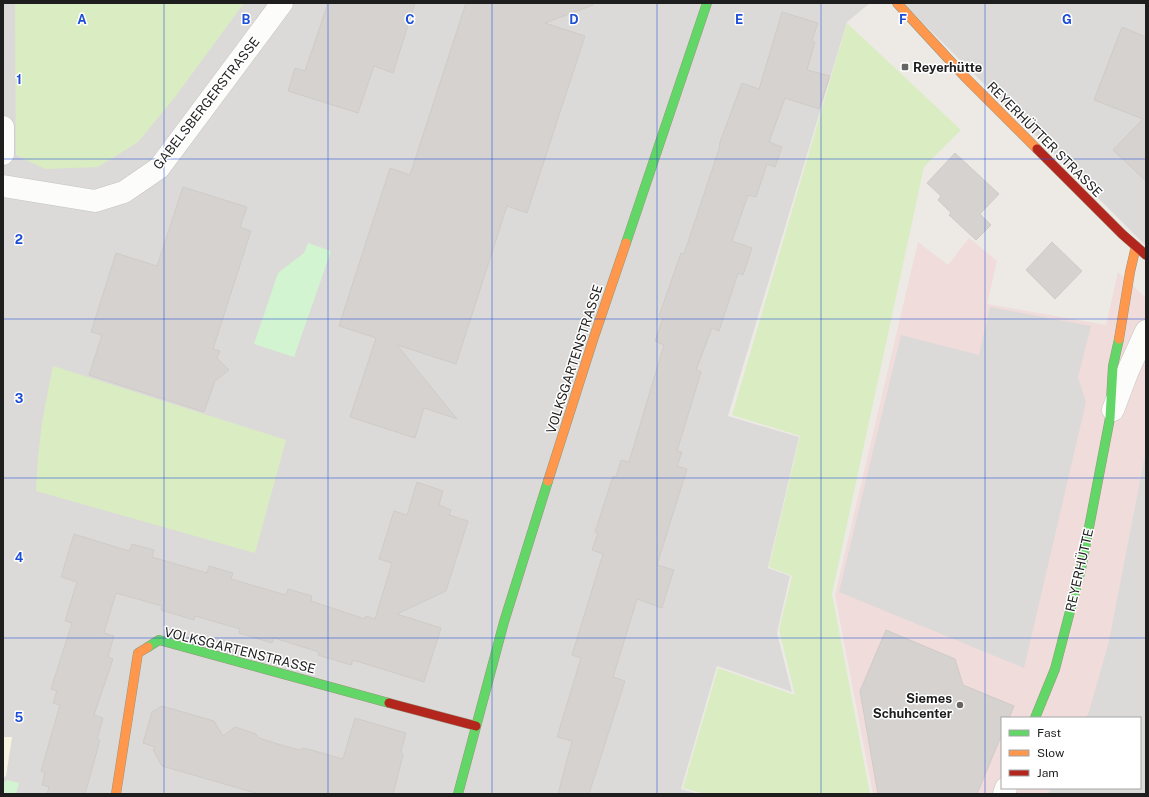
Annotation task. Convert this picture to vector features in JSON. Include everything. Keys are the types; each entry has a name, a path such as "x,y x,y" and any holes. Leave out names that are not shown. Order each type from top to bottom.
{"street":[{"name":"GABELSBERGERSTRASSE","path":"3,186 95,201 124,192 159,168 282,3"},
{"name":"VOLKSGARTENSTRASSE","path":"458,794 504,622 554,463 596,332 707,3"},
{"name":"REYERHÜTTER STRASSE","path":"897,3 971,84 1146,255"},
{"path":"3,128 3,154"},
{"name":"REYERHÜTTE","path":"1035,717 1055,669 1081,569 1110,418 1113,366 1136,246"},
{"name":"REYERHÜTTE","path":"1110,418 1126,373 1146,331"},
{"name":"VOLKSGARTENSTRASSE","path":"116,794 138,654 159,640 476,726"}],"shaded area":[{"path":"3,3 870,3 847,22 728,416 799,437 768,568 790,576 777,633 792,692 717,666 681,789 699,794 3,794"},
{"path":"903,3 1146,3 1146,246"},
{"path":"243,106 360,146 336,214 196,170"},
{"path":"969,238 997,261 987,304 1106,325 1118,272 1146,298 1146,794 873,794 835,595 918,242 948,265"},
{"path":"990,307 1091,326 1078,377 1086,402 1024,668 839,592 901,335 979,355"},
{"path":"1146,450 1146,794 1048,794 1050,789 1141,789 1141,717 1086,717 1109,641"},
{"path":"251,674 339,700 332,721 245,695"},
{"path":"3,737 12,737 6,776 3,778"}],"green space":[{"path":"15,3 244,3 175,97 138,142 98,167 45,169 16,155"},
{"path":"847,23 961,130 924,167 832,594 870,794 705,794 683,788 718,668 795,695 779,630 792,576 769,567 800,436 732,415"},
{"path":"308,243 331,251 294,357 254,344 278,273 304,253"},
{"path":"53,366 286,440 255,553 36,491 42,422"},
{"path":"7,780 19,783 16,794 3,794 3,783"}],"building":[{"path":"328,3 415,3 393,73 374,66 358,113 288,91 295,68 305,71"},
{"path":"466,3 593,3 593,5 545,23 585,36 527,213 507,206 456,364 397,345 457,419 424,408 415,438 350,417 376,338 339,326 390,168 410,175"},
{"path":"782,12 818,23 812,41 815,42 807,70 830,76 819,109 785,98 769,142 782,147 775,167 767,164 756,197 748,195 732,241 752,248 743,275 738,273 719,331 712,328 696,370 701,372 677,451 682,452 677,466 687,469 657,565 674,570 662,608 637,599 613,677 625,681 589,794 558,794 572,741 557,737 581,658 572,655 603,554 592,550 598,533 595,532 613,476 616,477 621,460 629,462 664,345 655,341 663,318 659,316 681,253 684,254 720,146 719,145 742,83 759,89"},
{"path":"1122,27 1146,37 1146,181 1113,150 1143,119 1094,100"},
{"path":"955,153 999,194 980,214 991,225 976,240 949,215 951,213 938,200 941,196 927,183"},
{"path":"183,187 247,207 240,227 251,231 213,349 220,351 217,358 229,370 215,381 204,412 89,375 102,335 91,332 116,253 157,266"},
{"path":"1052,242 1082,271 1055,299 1026,270"},
{"path":"417,482 443,491 439,505 451,510 449,515 468,521 446,591 397,614 441,628 424,682 353,660 351,665 318,655 319,652 274,638 272,643 239,633 240,629 195,616 194,620 161,610 162,606 116,593 104,633 114,636 108,657 113,659 94,715 103,718 97,739 100,740 85,794 47,794 49,787 42,785 45,773 41,771 60,705 53,703 57,691 51,689 72,623 65,621 77,582 61,577 74,534 129,551 132,544 154,550 152,557 207,573 209,566 233,573 231,579 286,595 288,589 312,596 311,601 365,619 366,616 375,619 392,563 379,559 394,511 407,515"},
{"path":"886,630 955,659 963,685 1014,706 1009,717 1001,717 1001,736 977,794 878,794 860,691"},
{"path":"162,706 214,721 223,736 235,727 256,734 259,738 278,744 299,750 304,748 343,759 355,718 406,733 401,751 403,755 393,794 259,794 162,766 153,750 155,747 143,743 152,712"}],"traffic: fast":[{"path":"626,243 707,3"},
{"path":"1035,717 1055,669 1081,569 1110,418 1113,366 1119,339"},
{"path":"458,794 504,622 548,481"},
{"path":"148,647 159,640 389,703"}],"traffic: slow":[{"path":"897,3 966,78 1037,149"},
{"path":"548,481 626,243"},
{"path":"1119,339 1130,272 1136,246"},
{"path":"116,794 138,653 148,647"}],"traffic: jam":[{"path":"1037,149 1122,234 1146,255"},
{"path":"389,703 476,726"}],"place":[{"name":"Reyerhütte","path":"905,67"},
{"name":"Siemes Schuhcenter","path":"960,705"}]}
